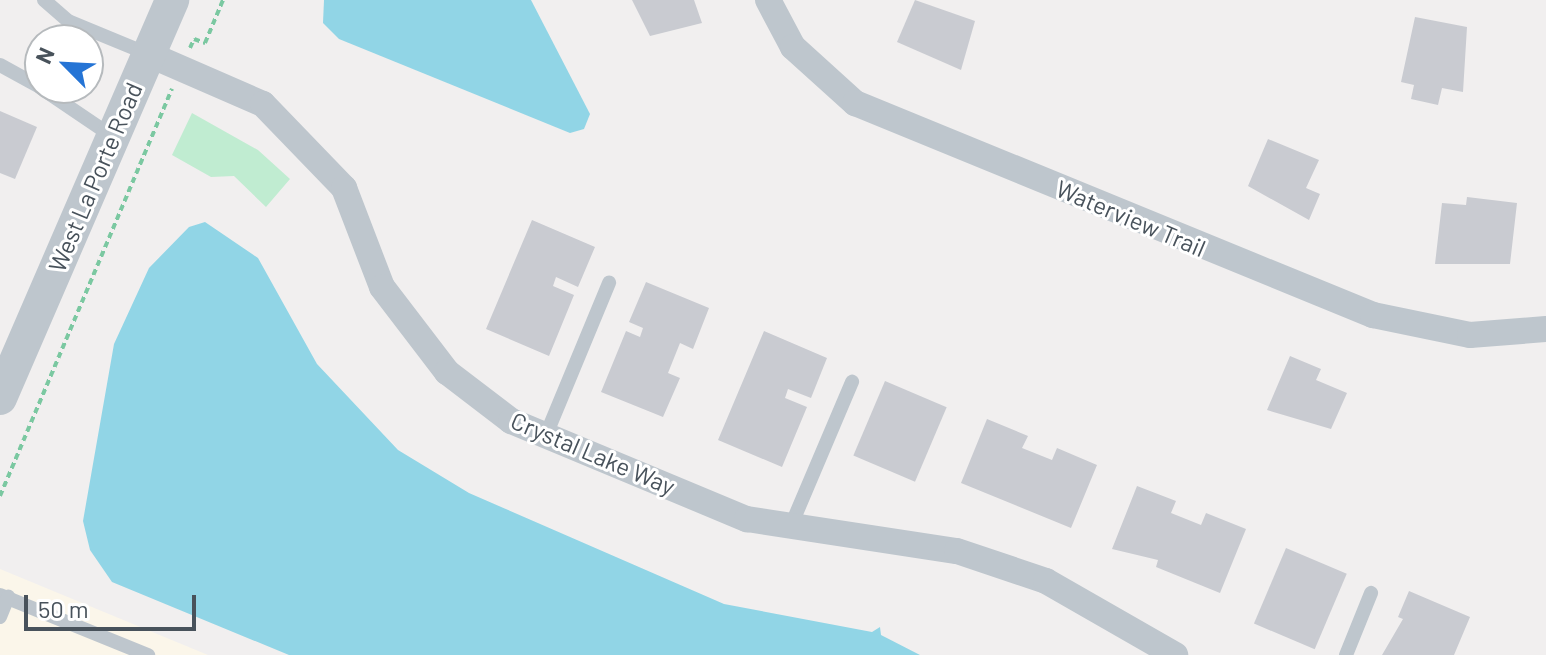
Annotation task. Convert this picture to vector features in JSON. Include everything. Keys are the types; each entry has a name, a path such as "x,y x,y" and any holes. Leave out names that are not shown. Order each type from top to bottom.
{"street":[{"name":"West La Porte Road","path":"0,398 9,351 112,136 172,0"},
{"name":"Waterview Trail","path":"768,0 793,47 855,103 1373,315 1470,335 1546,329"},
{"name":"Crystal Lake Way","path":"148,54 263,104 344,188 382,287 447,372 511,421 747,519 790,528 957,551 1046,581 1175,655"}],"lane":[{"path":"44,0 68,21 148,54"},
{"path":"0,65 24,78"},
{"path":"65,104 112,136"},
{"path":"546,435 609,283"},
{"path":"790,528 852,382"},
{"path":"1346,655 1371,593"},
{"path":"0,617 4,596 148,655"}],"path":[{"path":"188,53 194,39 205,43 223,0"},
{"path":"0,496 176,82"}],"shaded area":[{"path":"0,569 208,655 0,655"}],"green space":[{"path":"192,113 258,150 290,179 266,207 234,176 211,177 172,155"}],"water":[{"path":"324,0 531,0 590,114 584,129 570,133 339,39 323,23"},
{"path":"205,222 258,258 317,364 398,450 469,493 724,604 872,632 880,627 881,635 920,655 289,655 112,582 90,550 83,521 114,344 149,268 189,227"}],"building":[{"path":"632,0 694,0 702,23 650,36"},
{"path":"915,0 975,21 961,70 897,42"},
{"path":"1415,17 1467,27 1463,92 1442,88 1438,105 1411,99 1414,85 1401,82"},
{"path":"0,111 37,127 15,179 0,173"},
{"path":"1268,139 1319,160 1306,188 1320,194 1309,220 1248,186"},
{"path":"1467,197 1517,203 1510,264 1435,264 1442,203 1466,205"},
{"path":"532,220 595,247 578,287 556,277 553,286 574,295 549,356 486,329"},
{"path":"646,282 709,308 693,349 680,343 668,373 680,378 663,417 601,392 626,331 640,337 643,328 629,322"},
{"path":"764,331 827,358 811,398 788,389 785,398 807,407 782,467 718,440"},
{"path":"1290,356 1321,369 1316,380 1347,393 1331,429 1267,410"},
{"path":"885,381 947,407 915,482 853,456"},
{"path":"987,419 1028,436 1022,448 1052,460 1057,448 1097,465 1071,528 961,483"},
{"path":"1137,486 1176,501 1171,513 1201,525 1206,513 1246,529 1220,593 1156,567 1158,560 1112,549"},
{"path":"1286,548 1347,574 1315,649 1254,623"},
{"path":"1409,591 1470,617 1454,655 1382,655 1403,619 1398,617"}]}
